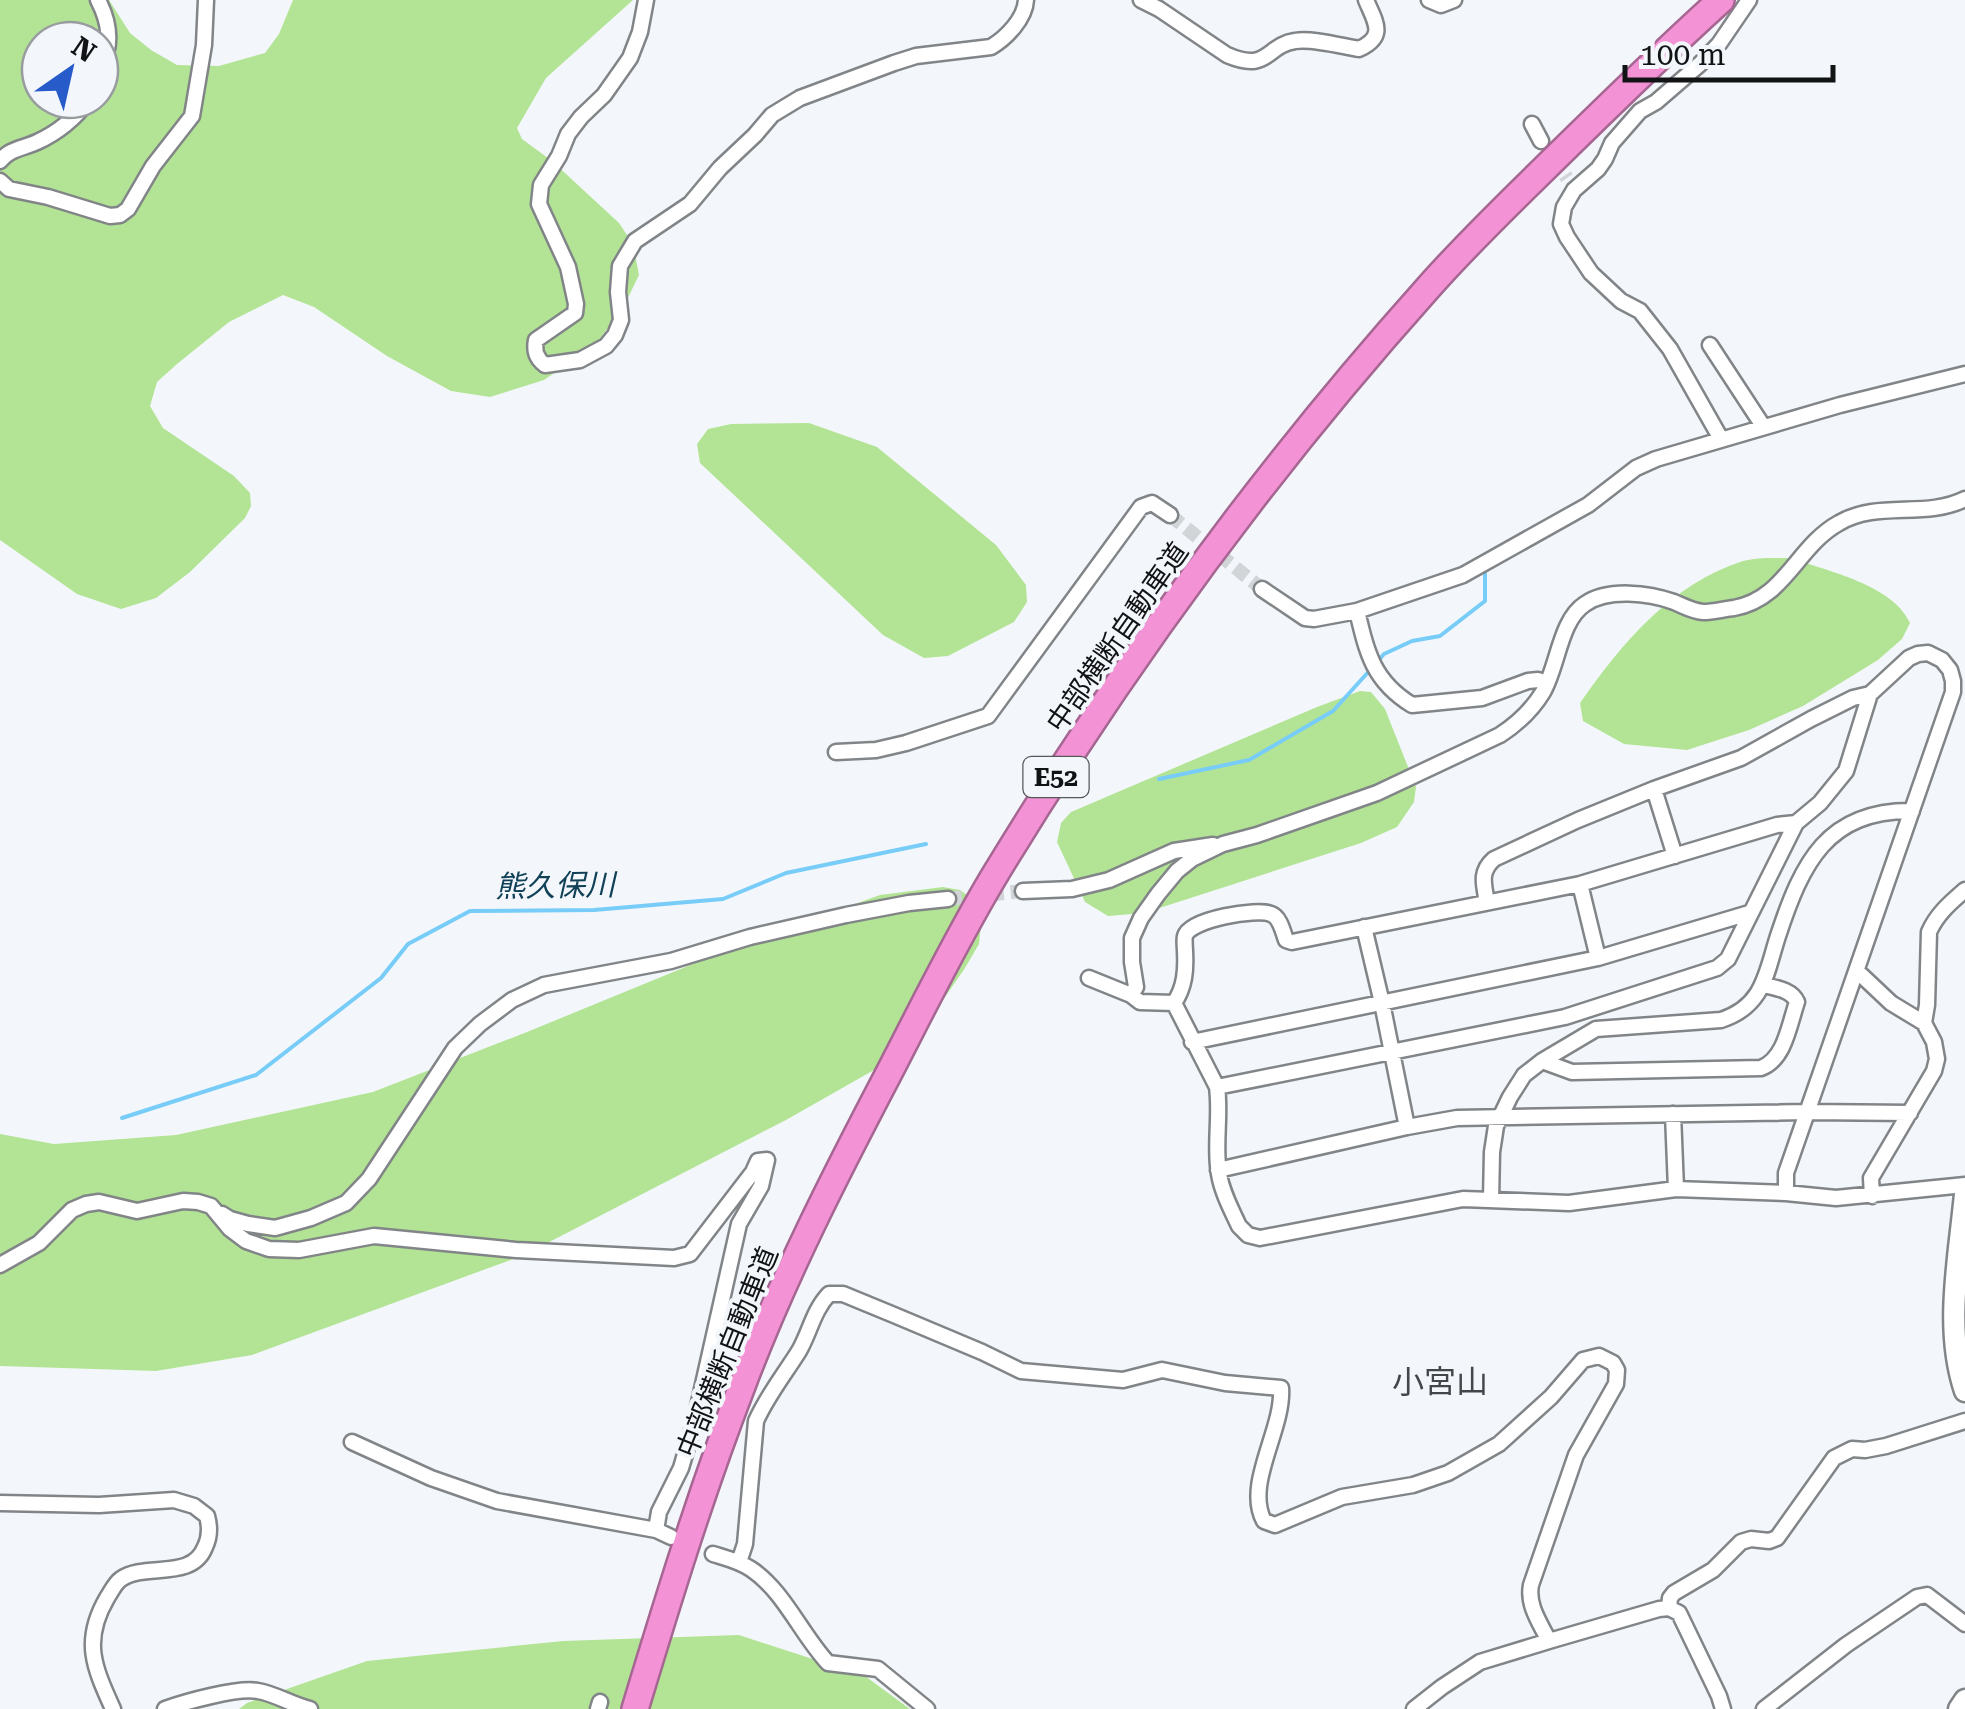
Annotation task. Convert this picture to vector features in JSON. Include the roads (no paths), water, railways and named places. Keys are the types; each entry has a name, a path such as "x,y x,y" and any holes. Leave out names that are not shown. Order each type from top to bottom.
{"highway":[{"name":"中部横断自動車道","path":"634,1709 730,1418 796,1258 898,1054 991,882 1062,769 1180,597 1348,380 1429,286 1502,211 1721,0"}],"main road":[{"path":"1965,1194 1954,1320 1958,1372 1965,1391"},
{"path":"1959,1709 1965,1700"}],"street":[{"path":"0,182 9,189 110,216 128,209 153,166 192,116 204,45 206,0"},
{"path":"646,0 630,58 604,95 568,134 541,185 538,204 568,267 576,304 575,312 536,340 534,350 545,365 580,360 606,346 621,320 620,266 636,241 690,204 772,115 800,98 894,62 927,54 991,48 1019,20 1026,0"},
{"path":"1141,0 1228,55 1256,60 1299,40 1360,49 1367,46 1374,40 1377,27 1366,0"},
{"path":"1430,0 1441,4 1454,0"},
{"path":"1721,440 1670,349 1640,311 1622,301 1592,273 1561,224 1571,184 1598,169 1612,143 1640,111 1700,64 1749,0"},
{"path":"0,160 8,152 48,136 71,120"},
{"path":"1532,124 1541,141"},
{"path":"1710,346 1763,426"},
{"path":"1262,588 1305,618 1314,620 1357,611 1464,575 1588,505 1636,468 1656,459 1763,426 1965,374"},
{"path":"1131,995 1136,987 1132,938 1141,918 1177,871 1224,844 1377,793 1500,735 1524,716 1542,692 1568,623 1586,603 1600,596 1634,594 1654,596 1701,612 1738,607 1764,597 1838,523 1883,510 1938,509 1965,499"},
{"path":"836,752 876,750 906,743 988,716 1141,507 1152,502 1170,515"},
{"path":"1357,611 1375,670 1385,685 1412,705 1482,698 1528,681 1546,684"},
{"path":"1487,902 1483,875 1494,859 1654,789 1742,758 1811,718 1870,694 1918,654 1942,660 1950,670 1952,692 1786,1173 1786,1193"},
{"path":"1217,1087 1565,1017 1717,968 1728,959 1796,823 1846,771 1870,694"},
{"path":"1654,789 1676,856"},
{"path":"1491,1200 1496,1126 1524,1075 1596,1029 1721,1020 1737,1014 1764,985 1780,932 1802,876 1815,855 1838,830 1854,820 1882,812 1912,812"},
{"path":"1174,1003 1187,971 1184,936 1198,922 1270,913 1277,917 1286,940 1292,942 1580,884 1796,823"},
{"path":"1022,892 1109,880 1174,851 1224,844"},
{"path":"1580,884 1598,958"},
{"path":"1924,1023 1929,932 1943,909 1965,890"},
{"path":"0,1266 39,1244 72,1210 86,1204 99,1202 136,1212 183,1201 198,1202 230,1219 276,1228 311,1218 346,1202 369,1179 455,1048 512,1000 544,985 671,961 750,937 910,902 948,899"},
{"path":"1192,1042 1598,958 1749,912"},
{"path":"1364,927 1407,1126"},
{"path":"1857,971 1891,1002 1924,1023 1937,1059 1934,1071 1872,1178 1872,1196"},
{"path":"1088,978 1140,1002 1174,1003"},
{"path":"1542,1061 1572,1072 1770,1065 1780,1053 1797,1002 1786,991 1764,985"},
{"path":"1174,1003 1217,1087 1218,1170 1228,1204 1239,1226 1260,1238 1462,1200 1569,1202 1676,1189 1836,1198 1965,1184"},
{"path":"1218,1170 1457,1118 1910,1113"},
{"path":"1673,1114 1676,1189"},
{"path":"211,1206 246,1241 269,1249 299,1250 374,1236 516,1250 674,1258 690,1254 758,1161 767,1160 760,1186 740,1224 695,1420 681,1468 659,1512 656,1530"},
{"path":"739,1562 756,1421 802,1347 818,1305 829,1294 843,1294 894,1314 1021,1371 1123,1380 1162,1370 1281,1388 1282,1405 1257,1505 1264,1521 1275,1525 1342,1497 1413,1485 1448,1473 1516,1432 1583,1360 1600,1356 1613,1364 1616,1384 1576,1455 1529,1596 1549,1641"},
{"path":"1669,1608 1674,1592 1713,1570 1741,1542 1776,1538 1834,1458 1852,1448 1886,1446 1965,1421"},
{"path":"352,1442 431,1478 497,1501 656,1530 671,1537"},
{"path":"0,1503 98,1505 174,1500 194,1506 207,1516 207,1544 196,1561 124,1577 103,1606 92,1654 114,1709"},
{"path":"713,1554 739,1562 769,1584 828,1663 878,1669 926,1709"},
{"path":"1764,1709 1846,1645 1918,1597 1927,1595 1965,1624"},
{"path":"1414,1709 1480,1662 1669,1608 1678,1613 1722,1709"},
{"path":"165,1709 250,1690 310,1709"}],"waterway":[{"name":"熊久保川","path":"1377,662 1384,654 1412,641 1440,636 1485,601 1485,570"},
{"name":"熊久保川","path":"1159,779 1249,760 1333,711 1371,669"},
{"name":"熊久保川","path":"122,1118 256,1075 381,978 408,944 470,911 594,910 723,899 786,873 926,844"}],"tunnel":[{"path":"1553,158 1567,178"},
{"path":"1170,515 1262,589"},
{"path":"948,899 1023,891"}],"district":[{"name":"小宮山","path":"1440,1382"}]}
